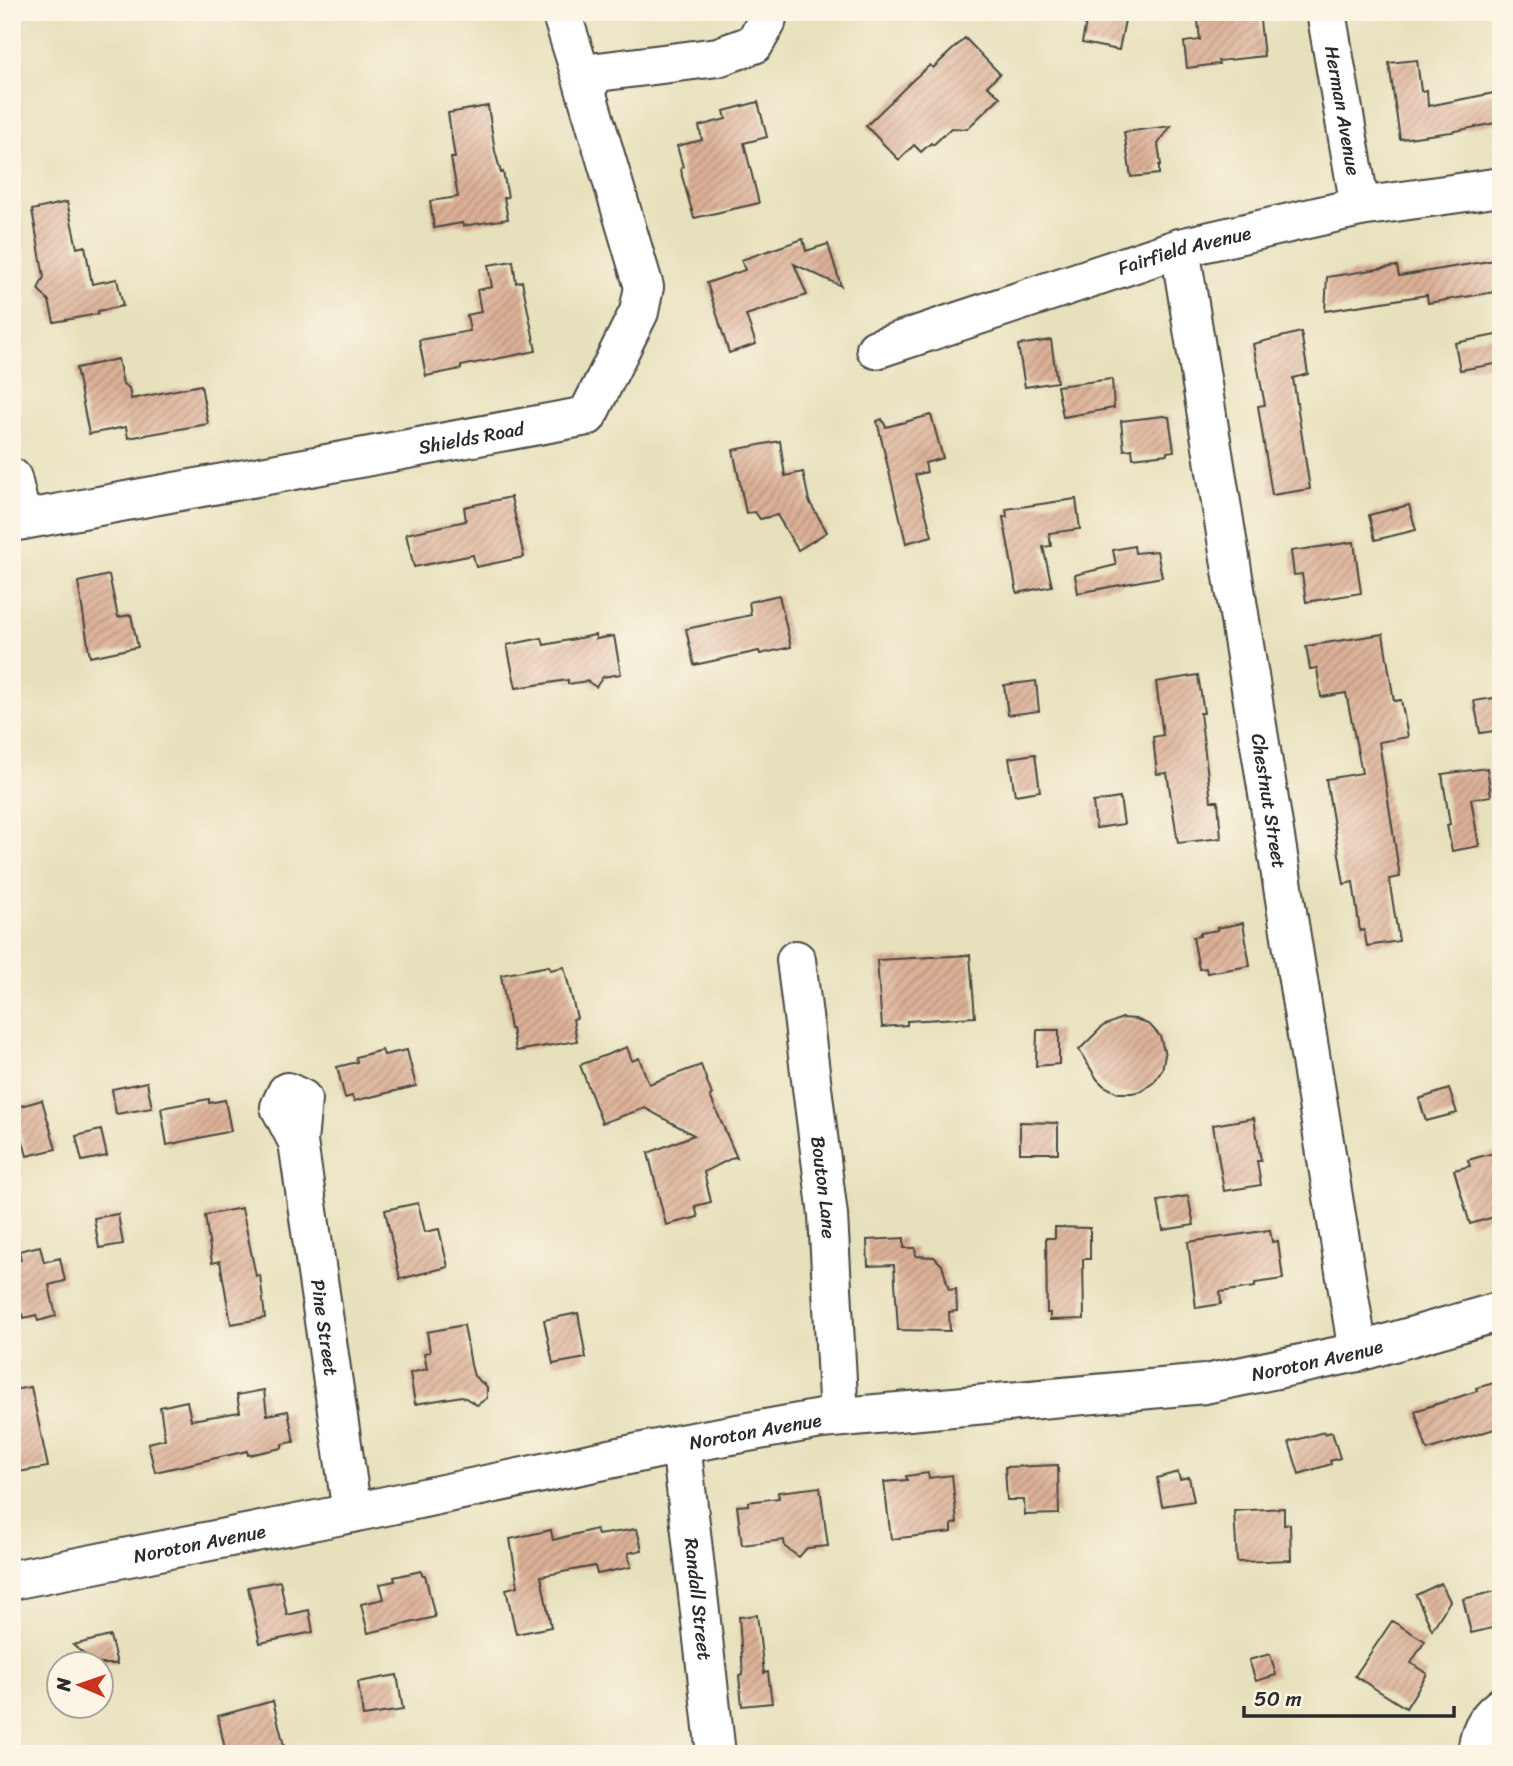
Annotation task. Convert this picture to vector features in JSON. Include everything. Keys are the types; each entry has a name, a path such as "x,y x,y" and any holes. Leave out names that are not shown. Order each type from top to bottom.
{"street":[{"name":"Shields Road","path":"17,521 587,416 639,312 644,287 561,12"},
{"path":"584,88 598,72 718,57 754,44 766,23 768,12"},
{"name":"Herman Avenue","path":"1326,12 1360,207"},
{"name":"Fairfield Avenue","path":"876,349 1180,248 1360,207 1501,187"},
{"name":"Chestnut Street","path":"1180,248 1357,1352"},
{"path":"12,478 17,521"},
{"name":"Bouton Lane","path":"796,960 828,1215 839,1417"},
{"name":"Pine Street","path":"298,1142 352,1513"},
{"name":"Noroton Avenue","path":"12,1580 681,1444 839,1417 1205,1384 1357,1352 1501,1311"},
{"name":"Randall Street","path":"681,1444 716,1754"},
{"path":"1478,1754 1477,1745 1484,1725 1501,1707"}],"building":[{"path":"1088,12 1125,20 1119,50 1082,43"},
{"path":"1197,12 1259,12 1264,56 1218,61 1219,64 1187,68 1184,42 1200,40"},
{"path":"965,38 1000,74 987,86 1000,97 967,129 951,128 933,145 931,143 921,152 914,145 899,160 866,126 914,79 930,65 933,68"},
{"path":"1417,60 1421,91 1427,90 1428,106 1494,93 1500,122 1400,139 1389,63"},
{"path":"758,102 767,137 744,143 759,203 694,218 677,146 702,140 699,126 726,119 724,111"},
{"path":"488,106 495,151 508,197 504,198 508,219 434,228 430,201 458,197 451,158 455,158 448,113"},
{"path":"1171,126 1158,144 1161,165 1159,174 1131,177 1124,132"},
{"path":"67,202 77,248 85,246 92,284 117,279 123,306 98,311 98,314 54,322 49,301 38,289 44,277 32,210"},
{"path":"803,239 806,251 828,244 841,286 794,264 807,295 746,315 756,344 729,353 707,283 745,270 741,260"},
{"path":"1501,259 1501,291 1428,303 1427,295 1325,311 1327,277 1397,266 1399,276"},
{"path":"513,261 516,283 522,281 536,351 426,376 419,340 470,331 467,315 481,312 477,290 492,287 488,265"},
{"path":"1301,332 1308,374 1293,378 1310,489 1272,495 1258,406 1265,405 1253,344"},
{"path":"1501,334 1501,363 1460,370 1455,343"},
{"path":"1051,340 1057,382 1025,387 1018,345"},
{"path":"118,359 123,384 129,388 131,399 201,385 208,424 128,438 126,427 89,434 76,368"},
{"path":"1112,379 1114,408 1063,417 1057,386"},
{"path":"931,415 943,458 925,463 927,472 915,475 932,536 906,543 877,421 882,419 886,427"},
{"path":"1169,417 1174,451 1133,458 1132,449 1124,450 1121,421"},
{"path":"780,441 785,476 803,472 809,501 827,532 798,550 777,515 760,519 755,512 746,513 733,450"},
{"path":"511,497 524,557 476,567 473,555 414,567 406,534 466,521 464,507"},
{"path":"1076,499 1080,529 1049,533 1051,546 1043,547 1052,586 1017,593 1003,517 1007,517 1006,509"},
{"path":"1409,505 1416,530 1375,540 1369,515"},
{"path":"1354,542 1361,593 1306,602 1302,574 1294,575 1291,551"},
{"path":"1134,546 1135,553 1157,551 1162,577 1078,593 1075,575 1116,565 1113,550"},
{"path":"109,575 118,617 131,615 138,647 90,657 78,582"},
{"path":"779,595 791,647 694,665 686,629 751,615 749,602"},
{"path":"1383,634 1394,701 1401,700 1408,737 1379,742 1400,877 1389,879 1399,941 1367,946 1364,930 1360,931 1353,882 1344,884 1326,779 1362,773 1346,693 1321,697 1317,668 1310,669 1306,646"},
{"path":"595,635 596,639 614,636 621,674 603,677 596,687 587,681 568,684 568,680 516,688 507,645 542,638 544,645"},
{"path":"1198,675 1211,801 1218,801 1221,838 1178,843 1167,773 1157,774 1153,737 1163,735 1156,682"},
{"path":"1036,681 1039,711 1008,715 1004,685"},
{"path":"1501,697 1501,730 1480,733 1474,701"},
{"path":"1035,754 1040,791 1015,795 1009,758"},
{"path":"1487,768 1491,796 1471,799 1479,846 1452,851 1442,774"},
{"path":"1120,798 1124,824 1096,828 1093,802"},
{"path":"1243,923 1250,966 1207,973 1206,968 1199,969 1193,937 1218,930 1217,928"},
{"path":"970,955 975,1017 907,1021 907,1025 882,1027 877,960"},
{"path":"549,966 550,970 564,967 577,1018 573,1019 577,1041 516,1051 501,975"},
{"path":"1122,1018 1136,1019 1150,1025 1160,1036 1165,1055 1162,1070 1154,1082 1142,1091 1118,1093 1104,1086 1079,1050 1103,1026"},
{"path":"1037,1030 1059,1030 1059,1064 1036,1066"},
{"path":"627,1047 632,1061 639,1058 649,1084 701,1065 712,1095 710,1096 737,1158 704,1172 711,1202 695,1206 698,1217 666,1225 648,1153 694,1135 645,1108 602,1123 580,1065"},
{"path":"382,1050 384,1055 407,1050 416,1086 354,1101 352,1096 345,1098 337,1067 357,1062 356,1057"},
{"path":"147,1082 152,1108 116,1114 112,1089"},
{"path":"1449,1089 1457,1113 1426,1121 1419,1099"},
{"path":"209,1099 209,1103 225,1100 231,1131 167,1145 161,1108"},
{"path":"42,1100 56,1149 27,1156 14,1108"},
{"path":"1254,1118 1261,1161 1257,1161 1261,1185 1224,1191 1213,1125"},
{"path":"1020,1122 1058,1123 1058,1153 1020,1153"},
{"path":"101,1130 107,1156 82,1161 76,1136"},
{"path":"1501,1151 1501,1215 1470,1224 1454,1170 1470,1166 1468,1160"},
{"path":"1188,1196 1194,1225 1163,1230 1158,1201"},
{"path":"418,1203 425,1232 439,1229 448,1267 400,1279 385,1210"},
{"path":"242,1208 256,1276 260,1275 265,1318 231,1324 220,1261 212,1263 205,1215"},
{"path":"118,1214 123,1244 99,1248 94,1218"},
{"path":"1055,1227 1090,1228 1090,1259 1083,1259 1084,1319 1050,1320 1050,1313 1047,1313 1046,1238 1055,1238"},
{"path":"1270,1230 1272,1242 1278,1241 1283,1279 1255,1283 1255,1287 1220,1292 1221,1304 1196,1308 1188,1242"},
{"path":"904,1238 904,1248 915,1248 916,1256 934,1257 942,1265 949,1290 956,1289 957,1311 949,1312 950,1331 898,1330 894,1265 868,1266 867,1240"},
{"path":"40,1246 44,1262 60,1258 65,1281 49,1285 56,1316 38,1321 36,1315 24,1318 23,1314 20,1315 18,1304 12,1305 12,1262 21,1260 19,1251"},
{"path":"578,1313 586,1358 553,1364 544,1320"},
{"path":"464,1325 474,1376 487,1387 487,1398 477,1405 462,1396 415,1404 410,1373 427,1369 424,1353 430,1352 427,1332"},
{"path":"1501,1381 1501,1427 1427,1450 1415,1411"},
{"path":"31,1387 48,1467 12,1473 12,1390"},
{"path":"264,1390 267,1415 288,1411 294,1442 282,1444 282,1448 248,1455 247,1451 155,1472 148,1443 165,1439 160,1407 187,1401 191,1420 240,1412 237,1395"},
{"path":"1332,1432 1340,1458 1330,1461 1331,1464 1299,1474 1289,1442"},
{"path":"1058,1465 1059,1514 1025,1515 1024,1500 1007,1500 1005,1467"},
{"path":"1178,1472 1180,1479 1189,1477 1194,1501 1162,1506 1157,1478"},
{"path":"928,1473 929,1478 952,1475 957,1523 952,1524 952,1532 891,1539 884,1482 907,1480 906,1476"},
{"path":"820,1487 828,1546 807,1548 799,1557 785,1547 784,1540 742,1545 737,1506 779,1498 778,1492"},
{"path":"1284,1508 1284,1525 1290,1524 1291,1560 1237,1562 1234,1511"},
{"path":"596,1529 598,1535 637,1529 642,1550 628,1553 631,1567 597,1574 595,1566 541,1576 551,1627 516,1634 506,1589 518,1586 510,1539 551,1530 553,1540"},
{"path":"421,1571 422,1575 425,1575 435,1617 368,1633 361,1604 384,1599 380,1584 395,1581 394,1577"},
{"path":"280,1581 287,1615 309,1610 313,1632 260,1643 248,1587"},
{"path":"1441,1583 1450,1601 1432,1630 1416,1595"},
{"path":"1501,1590 1501,1626 1471,1633 1463,1599"},
{"path":"757,1615 764,1673 768,1672 772,1703 742,1706 739,1617"},
{"path":"1392,1621 1425,1641 1411,1663 1427,1674 1406,1708 1355,1676"},
{"path":"110,1636 114,1650 79,1650 73,1645"},
{"path":"1270,1654 1276,1675 1256,1681 1249,1660"},
{"path":"397,1675 403,1710 363,1716 358,1682"},
{"path":"273,1701 286,1754 226,1754 218,1716"}]}
